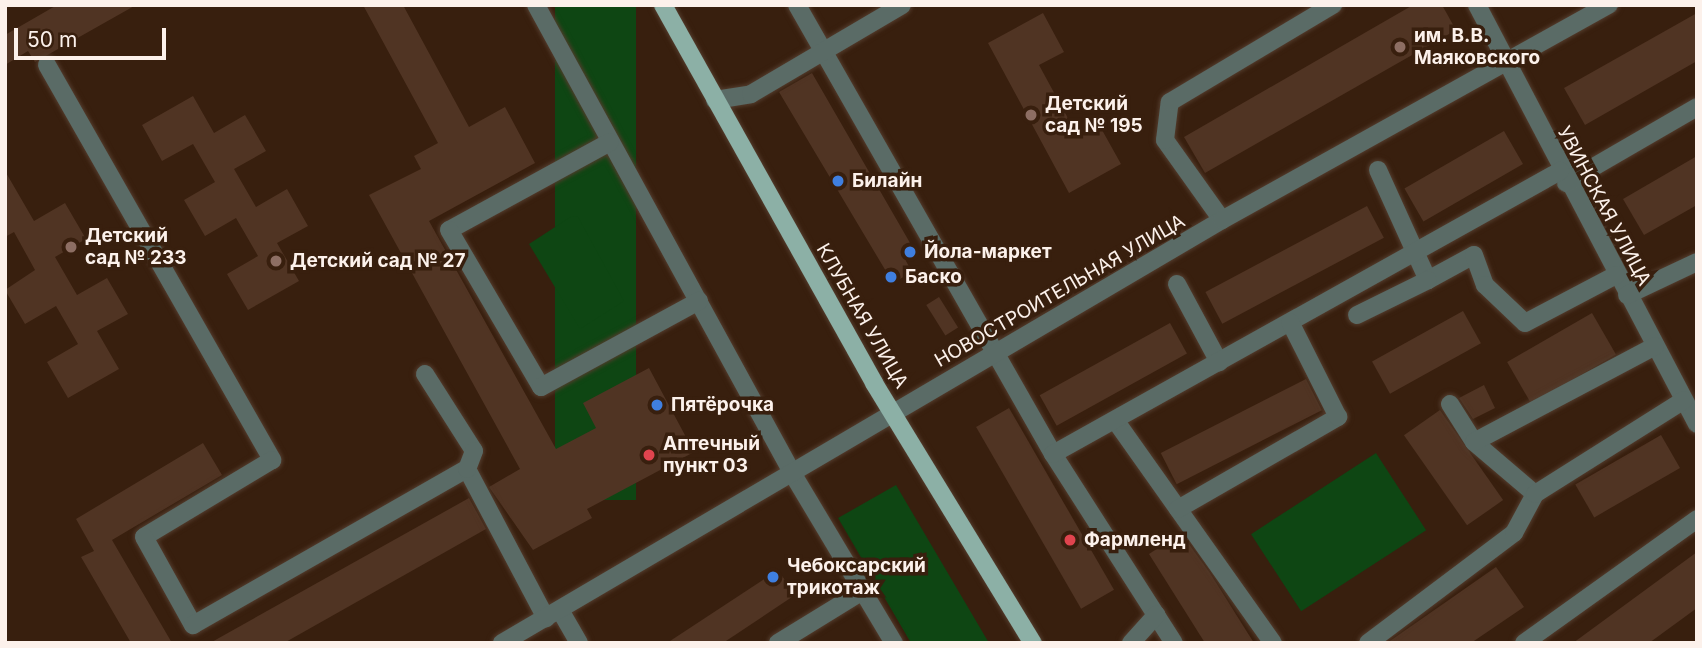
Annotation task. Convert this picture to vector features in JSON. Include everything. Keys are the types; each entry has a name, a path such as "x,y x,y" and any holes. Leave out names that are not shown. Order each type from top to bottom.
{"main road":[{"name":"КЛУБНАЯ УЛИЦА","path":"663,5 895,414 1033,643"}],"street":[{"path":"536,5 794,476 894,643"},
{"path":"797,5 1053,454 1174,643"},
{"path":"715,100 751,94 902,5"},
{"path":"1222,220 1166,140 1170,102 1333,5"},
{"name":"УВИНСКАЯ УЛИЦА","path":"1477,5 1507,60 1563,177 1697,425"},
{"name":"НОВОСТРОИТЕЛЬНАЯ УЛИЦА","path":"502,643 794,476 1222,220 1609,5"},
{"path":"47,65 272,460 144,537 193,625 467,469 474,451 425,373"},
{"path":"1053,454 1414,253 1697,107"},
{"path":"610,142 449,230 541,387 699,301"},
{"path":"1378,170 1428,280"},
{"path":"1357,315 1474,255 1485,285 1525,323 1616,275"},
{"path":"1627,295 1697,262"},
{"path":"1177,284 1219,362"},
{"path":"1178,509 1338,417 1290,322"},
{"path":"1474,442 1655,346"},
{"path":"1368,643 1514,533 1535,494 1684,400"},
{"path":"1450,404 1474,442 1535,494"},
{"path":"1115,420 1273,643"},
{"path":"467,469 553,614 579,643"},
{"path":"1524,643 1697,519"},
{"path":"778,643 864,590"},
{"path":"1131,643 1156,615"}],"green space":[{"path":"555,5 636,5 636,500 555,500"},
{"path":"572,216 578,217 624,301 580,329 529,244"},
{"path":"1376,453 1426,530 1301,611 1251,534"},
{"path":"896,485 989,643 911,643 838,518"}],"building":[{"path":"57,5 136,5 35,62 28,51 5,65 5,35"},
{"path":"363,5 403,5 469,127 505,107 535,163 429,221 556,449 596,428 583,403 649,368 694,452 587,509 592,518 533,550 489,487 520,469 369,195 421,169 414,156 438,143"},
{"path":"1413,5 1442,5 1456,30 1205,173 1184,137"},
{"path":"1043,13 1064,52 1039,65 1076,133 1097,121 1121,164 1069,193 988,43"},
{"path":"1697,13 1697,61 1585,125 1564,88"},
{"path":"812,73 917,255 906,261 912,272 893,283 779,92"},
{"path":"193,96 214,133 245,115 266,151 234,169 256,207 287,189 308,226 277,243 299,281 248,310 227,274 258,256 236,218 205,236 184,200 215,182 193,144 162,161 142,125"},
{"path":"1504,131 1523,164 1423,221 1404,188"},
{"path":"1697,156 1697,205 1644,235 1623,199"},
{"path":"5,171 34,221 65,203 86,239 55,257 77,295 107,278 128,314 97,331 119,369 68,398 47,362 78,344 56,306 25,324 5,290 35,270 14,232 5,237"},
{"path":"1367,206 1384,238 1222,324 1205,292"},
{"path":"939,297 958,328 945,335 926,305"},
{"path":"1463,311 1481,343 1390,394 1372,361"},
{"path":"1592,313 1616,355 1531,404 1507,362"},
{"path":"1170,323 1187,354 1057,426 1040,395"},
{"path":"1306,379 1322,410 1177,484 1161,453"},
{"path":"1484,385 1495,408 1473,419 1459,398"},
{"path":"1009,408 1114,590 1081,609 976,427"},
{"path":"1440,410 1503,500 1467,525 1404,435"},
{"path":"1661,435 1680,468 1594,517 1575,484"},
{"path":"203,443 222,475 112,540 172,643 131,643 81,557 94,551 76,519"},
{"path":"469,498 486,529 284,643 210,643"},
{"path":"1181,533 1254,643 1205,643 1149,554"},
{"path":"1697,552 1697,608 1649,643 1573,643"},
{"path":"1496,567 1524,607 1471,643 1387,643"},
{"path":"778,570 795,595 723,643 667,643"}],"place":[{"name":"им. В.В. Маяковского","path":"1400,47"},
{"name":"Детский сад № 195","path":"1031,115"},
{"name":"Билайн","path":"838,181"},
{"name":"Детский сад № 233","path":"71,247"},
{"name":"Йола-маркет","path":"910,252"},
{"name":"Детский сад № 27","path":"276,261"},
{"name":"Баско","path":"891,277"},
{"name":"Пятёрочка","path":"657,405"},
{"name":"Аптечный пункт 03","path":"649,455"},
{"name":"Фармленд","path":"1070,540"},
{"name":"Чебоксарский трикотаж","path":"773,577"}]}
